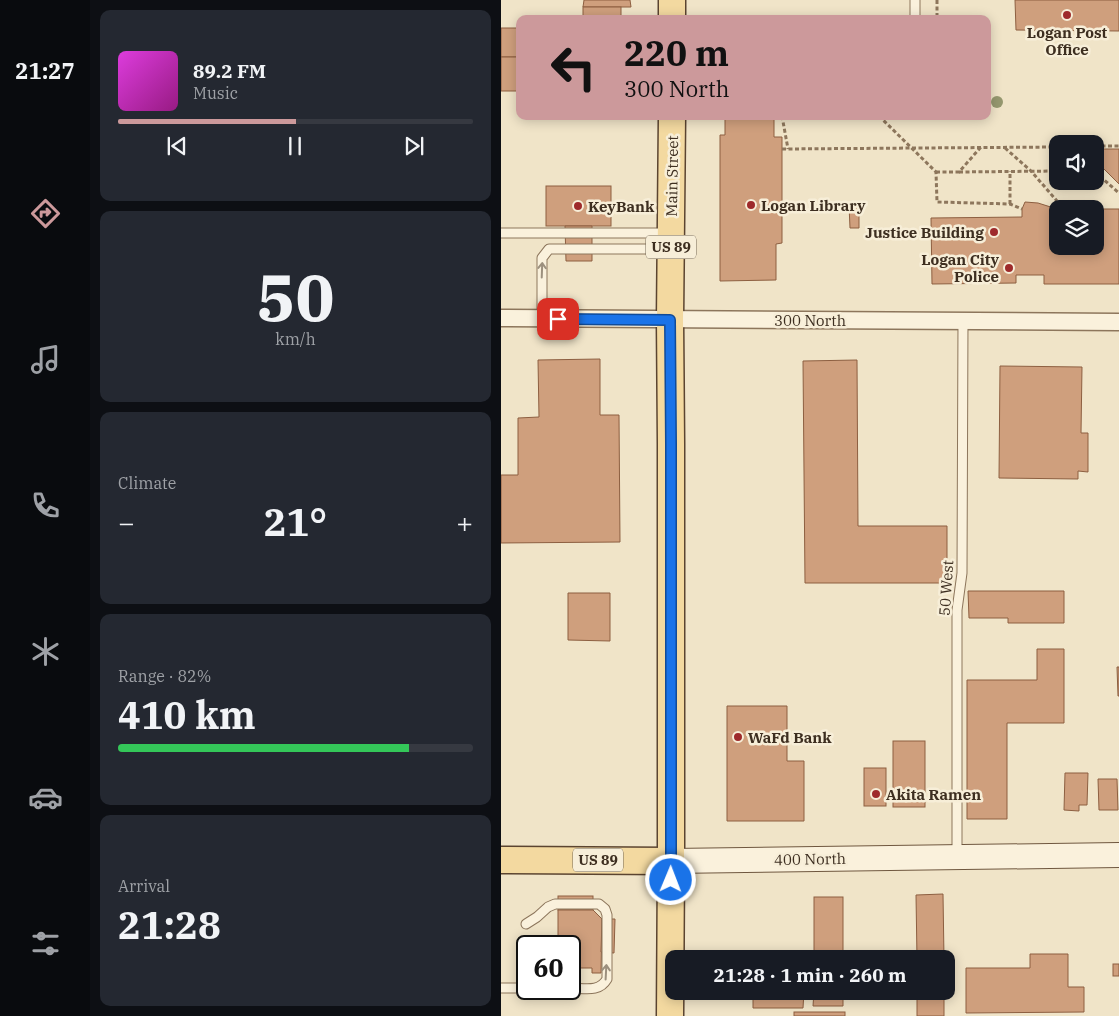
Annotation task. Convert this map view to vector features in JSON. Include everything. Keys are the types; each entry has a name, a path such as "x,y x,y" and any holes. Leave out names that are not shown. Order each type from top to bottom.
{"main road":[{"path":"672,0 672,15"},
{"name":"Main Street","path":"669,1016 672,120"},
{"name":"400 North","path":"501,860 671,861"}],"street":[{"name":"300 North","path":"501,318 1119,322"},
{"name":"400 North","path":"671,861 1119,855"}],"lane":[{"path":"915,0 915,15"},
{"path":"502,233 671,241"},
{"path":"542,318 542,258 549,249 671,241"},
{"name":"50 West","path":"957,857 957,610 962,573 963,321"},
{"path":"526,924 548,907 555,904 599,904 605,909 607,915 607,978 599,988 581,988"},
{"path":"501,988 516,988"}],"path":[{"path":"937,0 937,15"},
{"path":"783,120 788,148"},
{"path":"883,120 936,172 937,202 1010,204 1022,209"},
{"path":"1104,146 1119,146"},
{"path":"959,172 981,147"},
{"path":"1005,147 1031,171 1056,200"},
{"path":"782,149 1049,147"},
{"path":"1010,171 1010,204"},
{"path":"936,172 1049,171"},
{"path":"1104,180 1119,193"}],"building":[{"path":"584,0 630,0 631,7 583,7"},
{"name":"Logan Post Office","path":"1015,0 1119,0 1119,31 1016,30"},
{"path":"583,7 621,7 621,15 583,15"},
{"path":"501,28 516,28 516,57 501,57"},
{"path":"501,57 516,57 516,91 501,91"},
{"name":"Logan Library","path":"725,120 774,120 774,137 782,137 782,243 776,244 776,280 720,281 720,135 725,135"},
{"path":"1104,149 1119,149 1119,184 1104,169"},
{"name":"KeyBank","path":"546,186 611,186 611,226 546,226"},
{"name":"Justice Building","path":"1025,202 1049,206 1049,255 1104,255 1104,209 1119,209 1119,284 1044,284 1044,275 1016,275 1016,283 932,284 931,218 1022,217 1022,209"},
{"path":"849,205 859,205 859,228 850,228"},
{"path":"565,226 592,226 592,261 566,261"},
{"path":"600,359 600,415 619,415 620,542 501,543 501,475 518,475 518,418 539,417 538,360"},
{"path":"857,360 858,526 947,526 947,583 805,583 803,361"},
{"path":"1000,366 1082,367 1081,433 1088,433 1088,472 1078,471 1078,479 999,478"},
{"path":"968,591 1064,591 1064,623 1008,623 1008,618 969,618"},
{"path":"568,593 610,593 610,641 568,640"},
{"path":"1037,649 1064,649 1064,723 1007,723 1007,819 967,819 967,680 1037,680"},
{"path":"1117,667 1119,667 1119,696 1118,696"},
{"path":"727,706 787,706 787,761 804,761 804,821 727,821"},
{"path":"893,741 925,741 925,807 893,807"},
{"path":"864,768 886,768 886,806 864,806"},
{"path":"1065,773 1088,773 1087,805 1079,805 1079,811 1064,810"},
{"path":"1098,779 1117,779 1118,810 1099,810"},
{"path":"943,894 944,950 917,950 916,895"},
{"path":"558,896 593,896 593,910 558,910"},
{"path":"814,897 843,897 843,950 814,950"},
{"path":"558,910 593,910 602,919 601,973 592,973 592,968 581,968 581,935 558,935"},
{"path":"602,919 615,919 614,953 601,952"},
{"path":"1030,954 1068,954 1068,987 1084,987 1084,1012 966,1013 966,968 1030,968"},
{"path":"1113,964 1119,964 1119,976 1113,976"},
{"path":"753,1000 803,1000 803,1008 753,1008"},
{"path":"813,1000 843,1000 843,1006 813,1006"},
{"path":"917,1000 944,1000 944,1016 917,1016"},
{"path":"794,1012 845,1012 845,1016 794,1016"}],"place":[{"name":"Logan Post Office","path":"1067,15"},
{"name":"Logan Library","path":"751,205"},
{"name":"KeyBank","path":"578,206"},
{"name":"Justice Building","path":"994,232"},
{"name":"Logan City Police","path":"1009,268"},
{"name":"WaFd Bank","path":"738,737"},
{"name":"Akita Ramen","path":"876,794"}],"route":[{"path":"558,319 670,320 671,880"}]}
